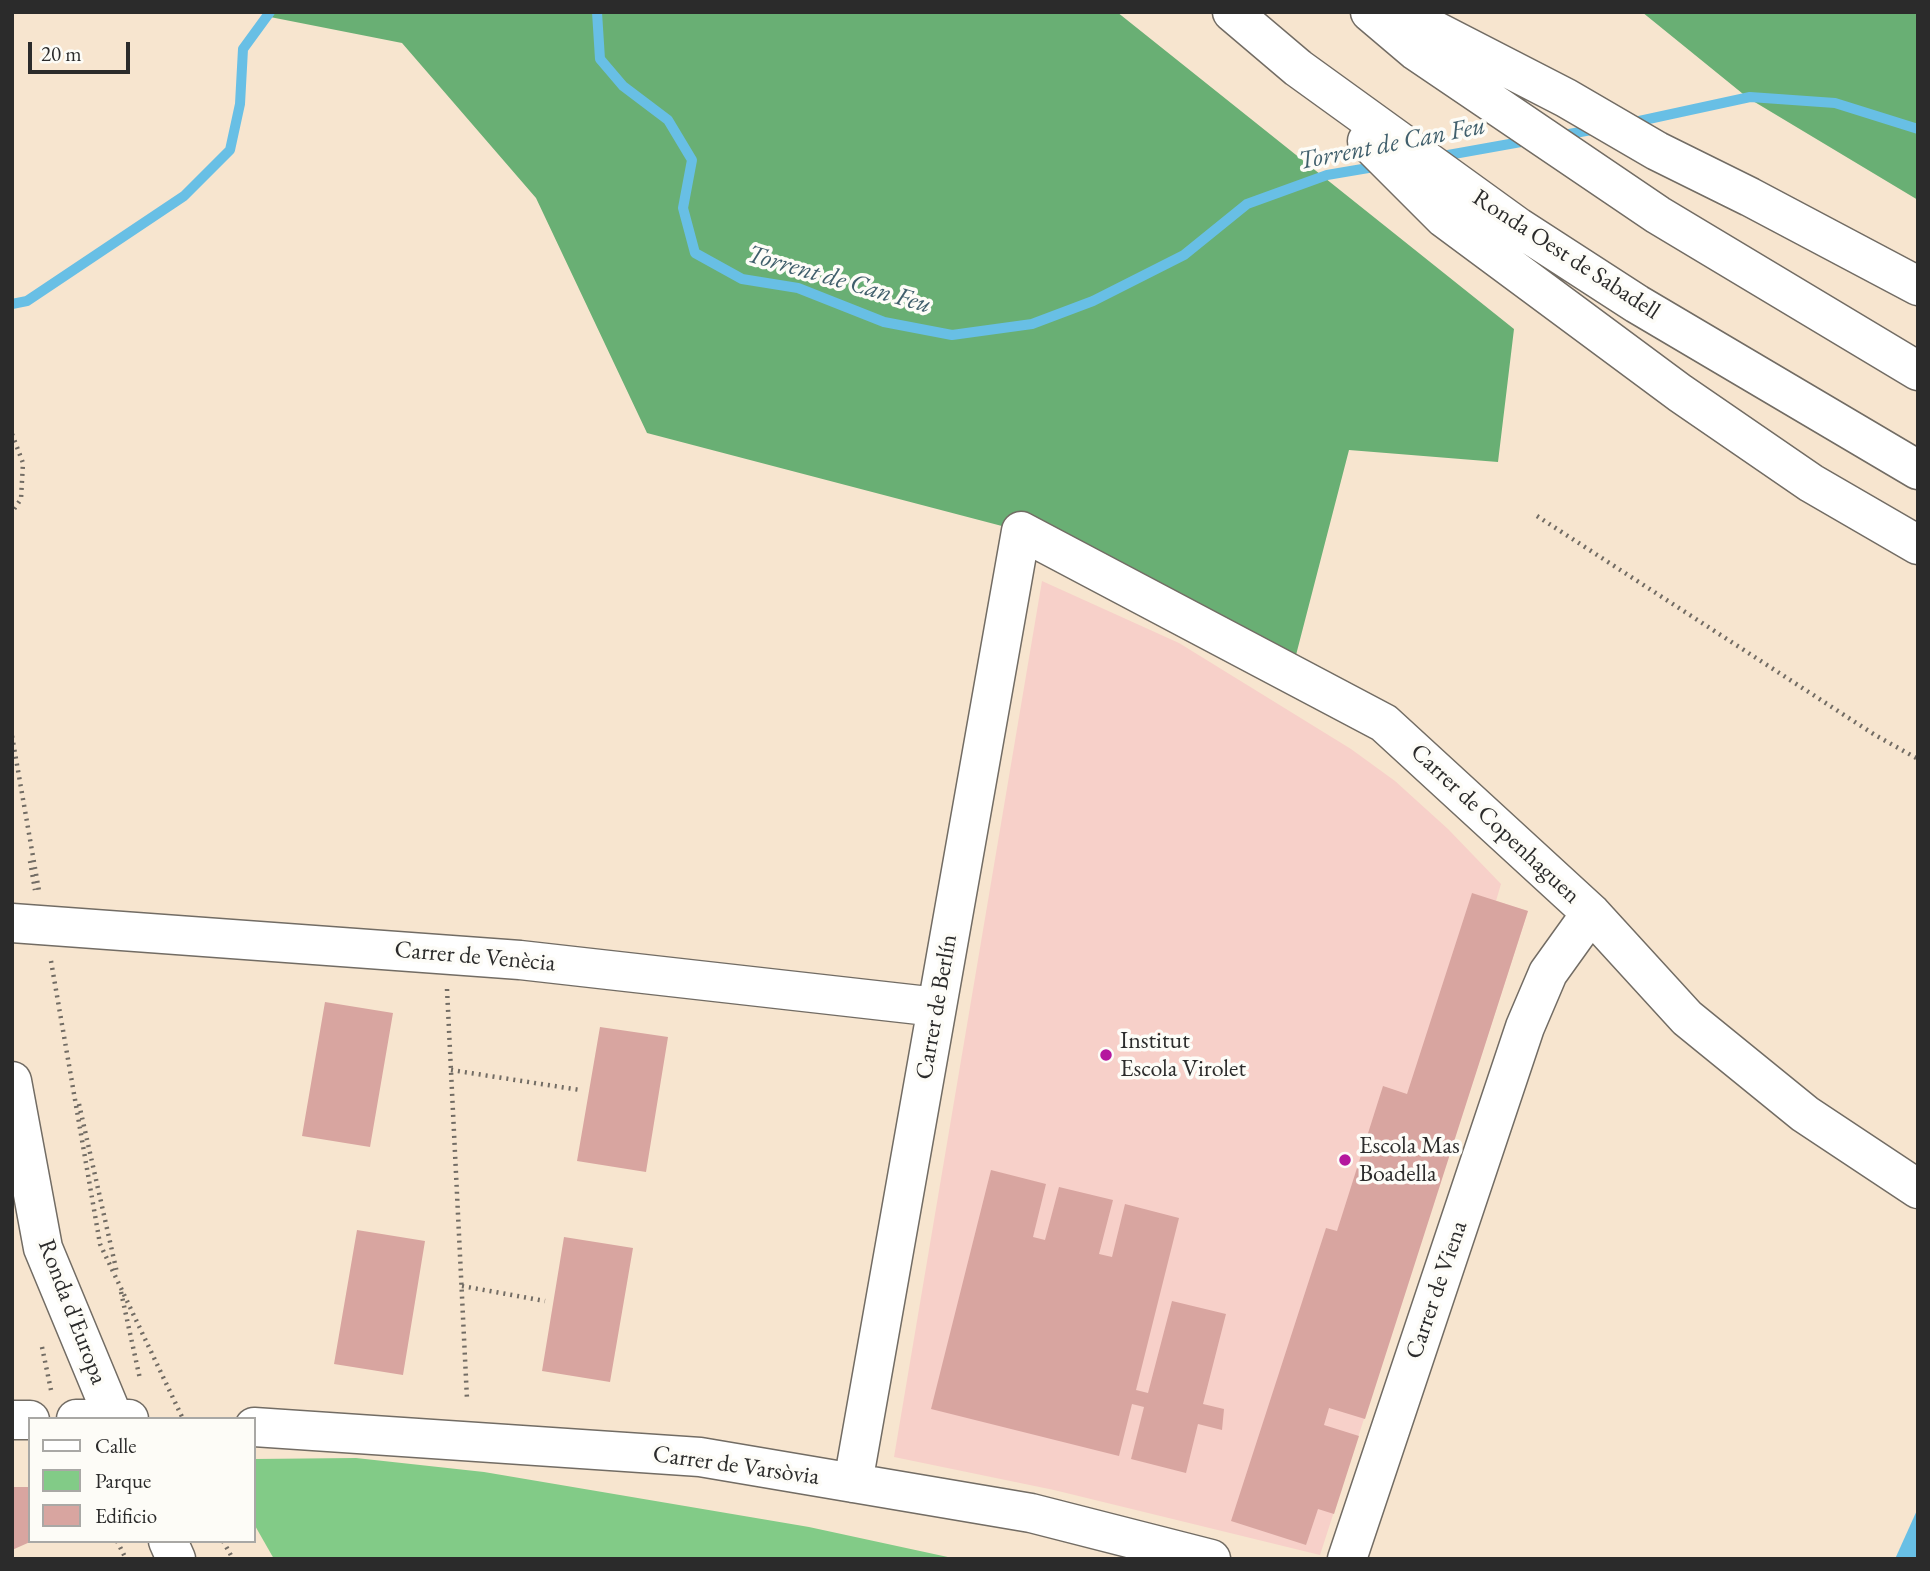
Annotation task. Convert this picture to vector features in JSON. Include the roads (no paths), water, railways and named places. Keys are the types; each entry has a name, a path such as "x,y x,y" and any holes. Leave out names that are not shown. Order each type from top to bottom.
{"main road":[{"name":"Ronda Oest de Sabadell","path":"1232,12 1298,68 1529,234 1637,304 1918,470"},
{"path":"1370,12 1416,51 1658,215 1918,371"},
{"path":"1399,12 1566,98 1657,151 1918,286"},
{"path":"1298,68 1444,218 1691,401 1811,483 1918,545"},
{"name":"Carrer de Copenhaguen","path":"1021,531 1384,723 1591,913 1687,1018 1805,1114 1918,1189"},
{"name":"Carrer de Berlín","path":"853,1483 1021,531"},
{"name":"Carrer de Viena","path":"1347,1559 1525,1027 1548,973 1591,913"},
{"name":"Carrer de Venècia","path":"32,925 520,960 937,1007"},
{"name":"Ronda d'Europa","path":"12,1081 43,1248 124,1410"},
{"path":"87,1417 124,1410"},
{"name":"Carrer de Varsòvia","path":"256,1427 700,1457 1031,1513 1211,1559"},
{"path":"169,1543 176,1559"}],"water":[{"path":"1918,1508 1918,1559 1895,1559"}],"waterway":[{"name":"Torrent de Can Feu","path":"12,304 27,301 184,196 230,150 240,104 243,49 270,12"},
{"name":"Torrent de Can Feu","path":"597,12 600,59 623,86 668,120 692,160 683,208 695,253 742,279 798,288 884,322 952,335 1032,324 1093,301 1184,255 1247,204 1327,175 1380,166"},
{"name":"Torrent de Can Feu","path":"1630,123 1750,97 1835,103 1918,129"},
{"name":"Torrent de Can Feu","path":"1558,136 1597,129"},
{"name":"Torrent de Can Feu","path":"1437,157 1532,140"}],"place":[{"name":"Institut Escola Virolet","path":"1106,1055"},
{"name":"Escola Mas Boadella","path":"1345,1160"}]}
